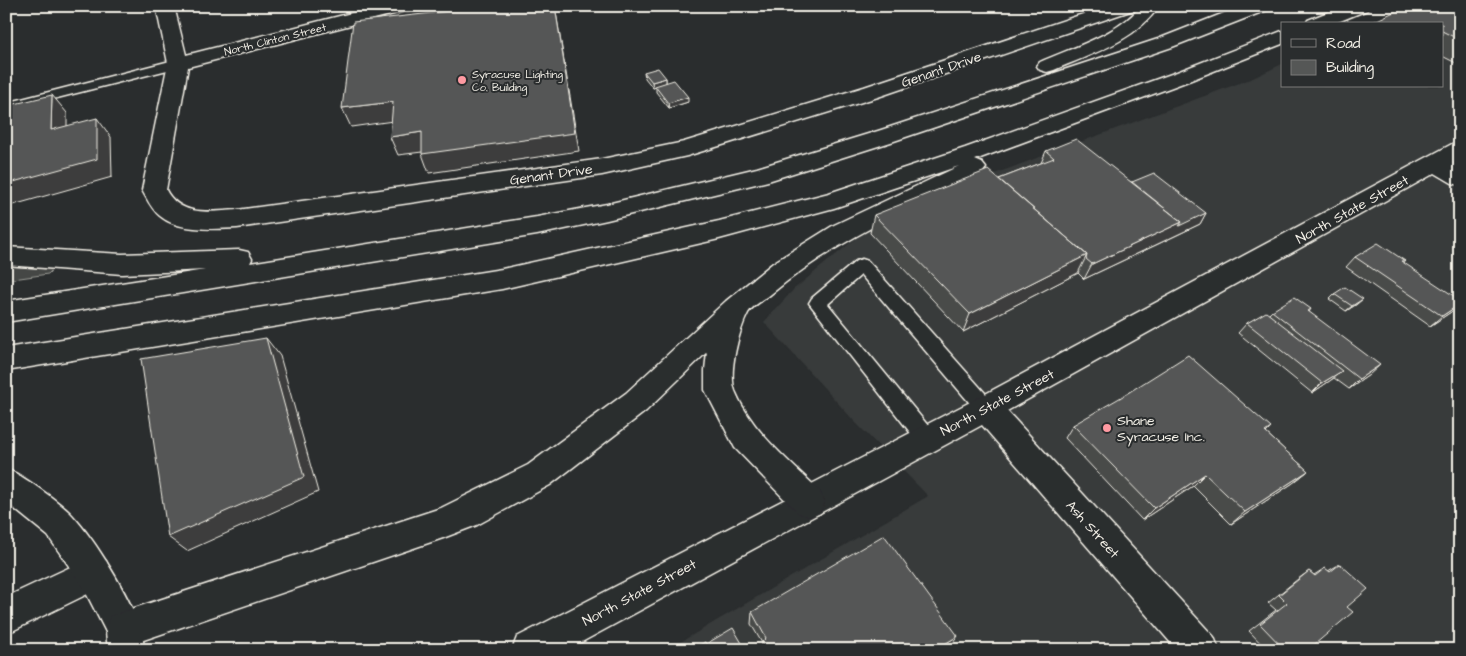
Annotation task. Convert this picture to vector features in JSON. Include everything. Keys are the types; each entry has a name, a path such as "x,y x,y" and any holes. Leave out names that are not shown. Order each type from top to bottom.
{"main road":[{"name":"Genant Drive","path":"165,6 178,63 154,190 160,202 173,214 210,221 237,219 602,167 687,149 871,92 1126,6"},
{"name":"North Clinton Street","path":"178,63 402,6"},
{"path":"886,136 1121,32 1147,14 1150,6"},
{"path":"6,312 537,226 607,212 760,175 886,136 1165,43 1260,6"},
{"path":"1321,22 1360,6"},
{"path":"6,360 502,278 719,230 834,200 974,153 1281,37"},
{"path":"6,483 60,525 94,574 125,639 443,523 464,514 539,474 636,402 736,308 782,270 843,231 1114,101"},
{"name":"North State Street","path":"530,650 928,440 1436,163 1460,148"},
{"path":"1436,163 1460,177"},
{"path":"6,256 122,264 390,249"},
{"path":"736,308 722,347 718,370 720,390 746,440 809,502"},
{"name":"Ash Street","path":"986,408 1201,650"},
{"path":"6,616 94,574"}],"lane":[{"path":"6,107 178,63"},
{"path":"928,440 818,302 862,265 986,408"}],"shaded area":[{"path":"1460,6 1460,650 667,650 928,496 856,423 764,322 794,289 877,221 986,177 1253,78 1281,64 1281,88 1444,88 1444,22"},
{"path":"6,266 53,269 48,274 6,280"}],"building":[{"name":"Syracuse Lighting Co. Building","path":"476,6 555,6 575,133 422,154 422,132 390,137 393,102 342,108 353,22 476,8"},
{"path":"1406,6 1460,6 1460,40 1444,32 1444,22 1373,22"},
{"path":"658,68 666,78 652,82 644,72"},
{"path":"674,80 688,97 668,103 655,86"},
{"path":"52,95 51,130 97,118 97,159 6,184 6,106"},
{"path":"1076,139 1182,222 1092,264 1086,259 1087,255 999,179 1054,158 1046,151"},
{"path":"988,170 1087,255 970,314 874,215"},
{"path":"1154,173 1206,213 1179,226 1182,222 1132,182"},
{"path":"1378,243 1405,261 1401,261 1460,300 1460,304 1442,316 1355,257"},
{"path":"1345,287 1363,299 1352,306 1334,294"},
{"path":"1294,297 1311,309 1308,311 1380,365 1359,379 1272,311"},
{"path":"1266,312 1342,371 1322,383 1247,323"},
{"path":"266,338 304,477 168,537 141,359"},
{"path":"1188,355 1271,428 1265,432 1308,471 1245,512 1205,474 1154,508 1073,425"},
{"path":"884,535 958,636 943,645 946,650 767,650 762,642 766,638 752,612"},
{"path":"1340,564 1368,589 1347,607 1353,612 1308,650 1285,650 1260,624 1287,603 1279,595 1309,571 1315,576 1325,568 1330,572"},
{"path":"733,628 746,650 709,650 706,644"},
{"path":"705,642 709,650 691,650"}],"place":[{"name":"Syracuse Lighting Co. Building","path":"462,80"},
{"name":"Shane Syracuse Inc.","path":"1107,428"}]}
